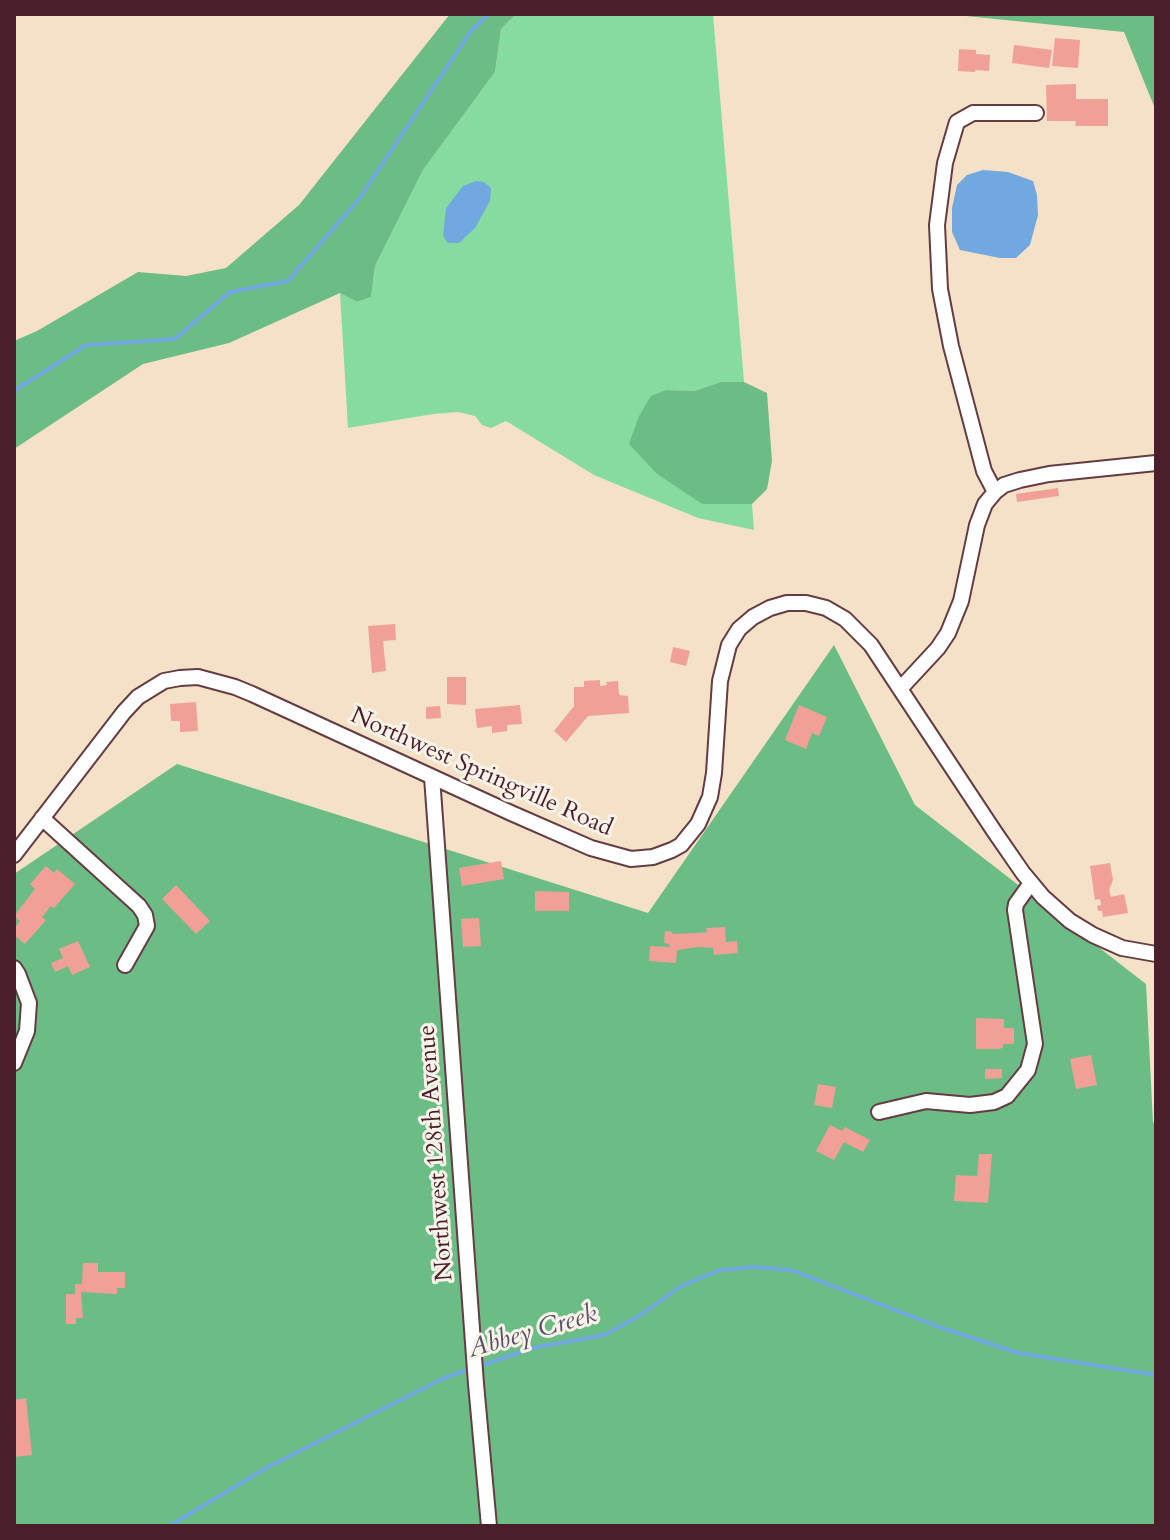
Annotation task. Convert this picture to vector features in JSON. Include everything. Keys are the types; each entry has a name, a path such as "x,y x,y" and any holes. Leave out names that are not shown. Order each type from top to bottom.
{"street":[{"path":"995,492 984,471 951,346 940,289 937,225 945,163 957,122 973,113 1036,113"},
{"path":"900,689 948,633 961,601 977,525 985,504 995,492 1004,485 1049,474 1156,463"},
{"name":"Northwest Springville Road","path":"14,855 138,697 153,686 180,678 198,677 243,691 591,848 631,859 653,857 681,845 698,824 710,797 720,681 729,645 739,629 753,617 787,603 806,603 826,608 845,619 871,645 1031,883 1070,921 1093,935 1122,948 1156,954"},
{"name":"Northwest 128th Avenue","path":"432,777 489,1526"},
{"path":"42,818 139,906 145,915 147,926 125,965"},
{"path":"879,1112 916,1102 970,1105 994,1102 1007,1096 1028,1070 1035,1044 1015,910 1031,883"},
{"path":"14,968 29,1003 27,1031 14,1063"}],"green space":[{"path":"450,14 516,14 501,29 495,72 423,170 375,266 371,297 357,302 340,293 229,343 143,364 14,449 14,341 37,331 138,272 186,276 226,268 299,205"},
{"path":"516,14 713,14 744,382 721,382 694,391 666,390 702,504 752,504 754,530 698,518 594,475 506,421 491,428 482,425 475,416 458,412 348,428 340,293 357,302 371,297 375,266 423,170 495,72 501,29"},
{"path":"946,14 1156,14 1156,111 1124,32"},
{"path":"721,382 744,382 767,393 772,461 767,489 752,504 702,504 656,473 629,444 639,416 651,396 666,390 694,391"},
{"path":"834,645 915,805 1146,984 1153,1122 1156,1125 1156,1526 14,1526 14,874 177,764 648,913"}],"water":[{"path":"983,170 1008,172 1033,181 1038,215 1030,245 1016,258 960,250 952,232 952,208 957,185 967,175"},
{"path":"476,181 484,182 491,188 490,201 475,228 459,243 448,243 443,236 446,208 463,186"}],"building":[{"path":"1055,38 1080,40 1078,68 1052,66"},
{"path":"1014,45 1052,50 1049,68 1012,63"},
{"path":"959,49 990,55 989,71 958,71"},
{"path":"1076,84 1076,99 1108,99 1108,126 1075,126 1076,121 1047,121 1046,85"},
{"path":"1058,488 1059,496 1017,502 1016,494"},
{"path":"395,624 396,640 383,641 386,671 372,673 368,626"},
{"path":"673,647 690,651 686,666 670,662"},
{"path":"447,677 466,677 466,705 447,704"},
{"path":"600,680 600,686 618,681 619,695 628,696 629,713 588,716 566,742 554,731 574,706 574,687 584,687 584,681"},
{"path":"196,702 198,731 180,732 180,721 171,721 170,704"},
{"path":"520,705 522,724 507,725 507,731 492,733 492,726 477,728 475,709"},
{"path":"799,705 827,717 819,736 812,733 806,749 785,740"},
{"path":"440,706 441,718 426,719 426,707"},
{"path":"501,861 504,879 462,886 459,868"},
{"path":"1110,863 1113,880 1109,890 1111,897 1124,894 1128,913 1103,917 1097,906 1101,905 1100,899 1095,900 1090,866"},
{"path":"46,866 54,873 57,869 75,884 54,908 51,906 42,917 46,920 25,944 14,935 20,921 14,916 35,889 30,884"},
{"path":"176,885 210,921 196,934 162,899"},
{"path":"535,891 569,892 569,911 535,911"},
{"path":"479,918 481,946 463,947 461,919"},
{"path":"725,927 726,942 737,941 738,953 714,955 713,948 698,947 677,950 676,963 649,961 650,946 670,947 664,943 665,931 672,934 697,933 707,932 706,928"},
{"path":"78,941 90,967 72,975 68,966 55,972 51,963 63,958 59,949"},
{"path":"976,1018 1004,1019 1004,1028 1014,1028 1014,1044 1003,1044 1003,1048 998,1049 976,1049"},
{"path":"1091,1055 1097,1085 1076,1089 1070,1059"},
{"path":"985,1069 1002,1069 1002,1078 985,1079"},
{"path":"818,1084 836,1087 832,1108 814,1105"},
{"path":"830,1125 842,1131 845,1127 870,1140 863,1152 844,1142 834,1160 816,1151"},
{"path":"979,1154 992,1154 988,1203 954,1201 956,1175 977,1176"},
{"path":"83,1263 98,1263 98,1272 125,1272 125,1288 117,1288 117,1294 81,1292 83,1318 76,1318 76,1324 66,1324 66,1294 75,1294 75,1284 82,1284"},
{"path":"26,1398 32,1455 14,1457 14,1400"}],"waterway":[{"path":"14,391 86,345 175,339 230,292 288,281 359,199 471,31 489,14"},
{"name":"Abbey Creek","path":"165,1526 268,1467 444,1378 533,1348 604,1335 641,1315 681,1286 720,1270 755,1267 791,1270 942,1328 1018,1353 1156,1375"}]}
